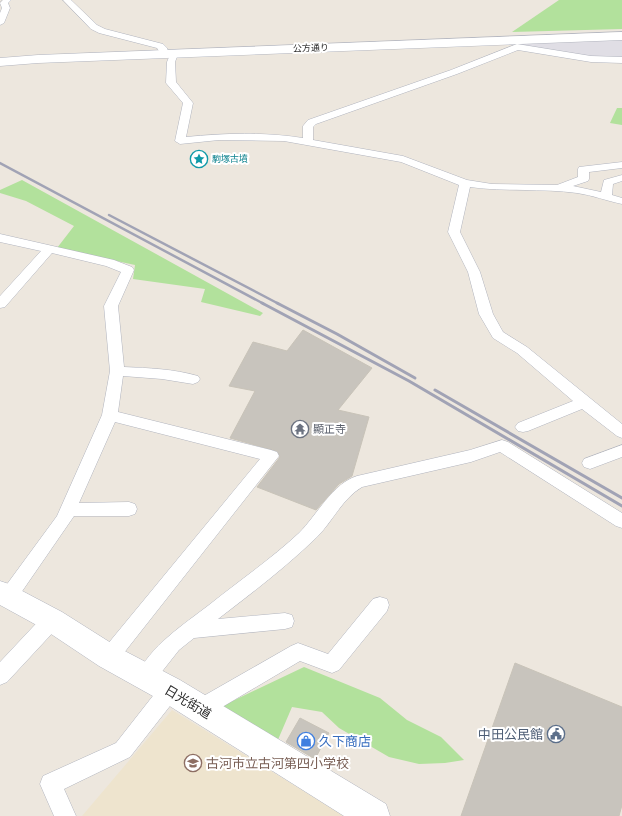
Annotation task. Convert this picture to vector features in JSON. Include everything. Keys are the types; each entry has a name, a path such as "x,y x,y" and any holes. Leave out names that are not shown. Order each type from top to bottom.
{"street":[{"path":"0,23 1,13 6,8 4,3 7,0"},
{"path":"67,0 94,27 106,32 160,46 170,54 170,83 188,103 180,141 219,137 268,137 403,159 465,183 492,187 578,190 622,201"},
{"name":"公方通り","path":"0,62 170,54 515,44 622,36"},
{"path":"308,144 308,126 312,122 462,69 515,44 591,59 622,60"},
{"path":"555,188 584,179 583,169 622,164"},
{"path":"606,197 608,182 622,178"},
{"path":"465,183 454,232 474,272 486,314 498,335 522,350 584,402 620,428"},
{"path":"0,238 110,263 128,270 111,306 117,371 110,415 64,519 4,594"},
{"path":"0,304 49,249"},
{"path":"117,371 162,374 193,379"},
{"path":"523,427 584,402"},
{"path":"109,656 272,456 110,415"},
{"path":"65,816 51,784 123,750 158,683 172,644 287,555 312,530 347,488 357,482 471,456 502,446 622,520"},
{"path":"590,463 622,451"},
{"path":"68,510 129,509"},
{"name":"日光街道","path":"4,594 52,620 109,656 158,683 374,816"},
{"path":"200,709 298,652 332,664 380,605"},
{"path":"0,676 52,620"},
{"path":"190,630 285,621"}],"shaded area":[{"path":"622,38 622,60 604,60 520,46 517,42"},
{"name":"古河市立古河第四小学校","path":"172,710 344,816 82,816"}],"green space":[{"path":"559,0 622,0 622,29 512,32"},
{"path":"617,108 622,108 622,125 610,123"},
{"path":"22,180 263,313 260,316 201,302 205,289 133,279 135,265 57,248 74,226 26,201 0,193 0,190"},
{"path":"304,667 380,698 407,720 441,737 464,760 445,763 419,764 389,757 339,728 322,712 292,707 277,742 220,707"}],"building":[{"name":"顯正寺","path":"303,330 372,368 338,410 369,417 352,476 339,484 316,510 257,487 280,457 277,451 230,438 255,391 229,386 253,342 287,351"},
{"name":"中田公民館","path":"515,663 622,707 622,805 619,816 461,816"},
{"name":"久下商店","path":"300,718 329,733 315,759 286,742"}],"railway":[{"path":"0,163 264,304"},
{"path":"109,215 279,304"},
{"path":"262,303 409,381 622,506"},
{"path":"277,303 337,334 415,378"},
{"path":"435,390 622,498"}],"place":[{"name":"駒塚古墳","path":"199,159"},
{"name":"顯正寺","path":"300,429"},
{"name":"中田公民館","path":"556,734"},
{"name":"久下商店","path":"306,741"},
{"name":"古河市立古河第四小学校","path":"193,763"}]}
